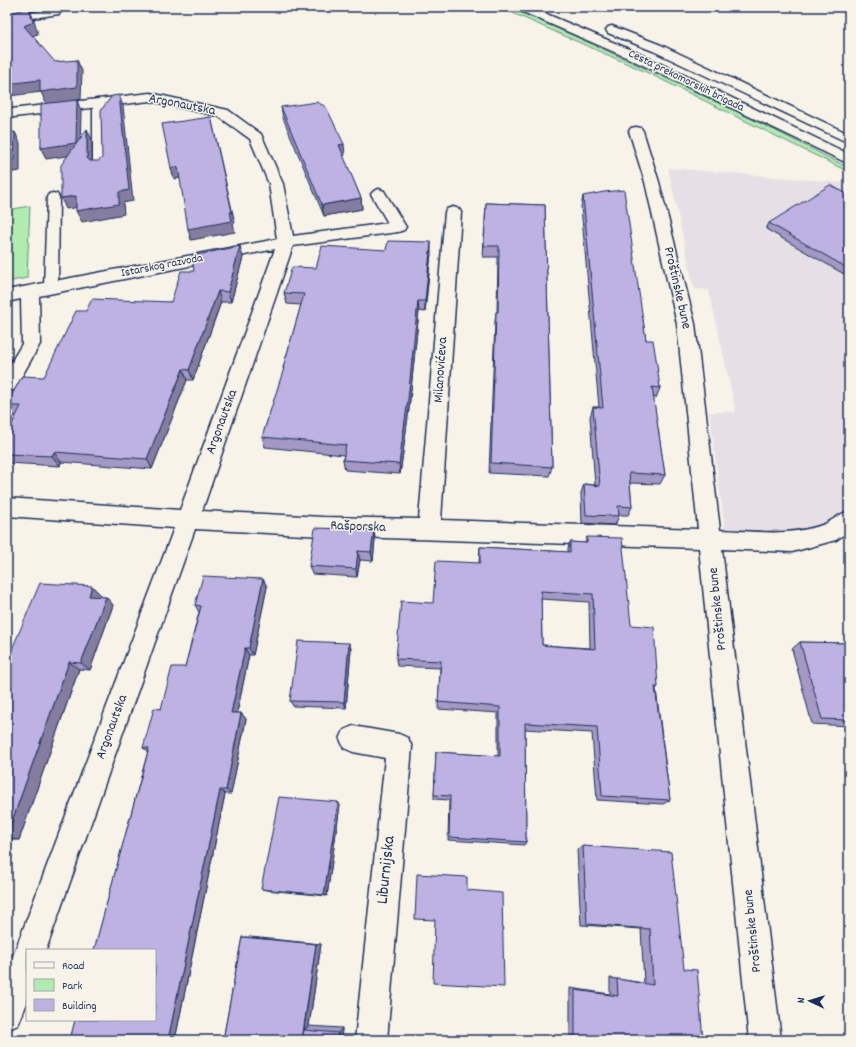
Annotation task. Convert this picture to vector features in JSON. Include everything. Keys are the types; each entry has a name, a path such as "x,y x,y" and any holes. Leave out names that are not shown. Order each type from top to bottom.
{"street":[{"name":"Cesta prekomorskih brigada","path":"520,7 632,55 849,160"},
{"path":"7,19 55,12"},
{"name":"Cesta prekomorskih brigada","path":"600,25 657,48 849,139"},
{"name":"Argonautska","path":"7,115 11,113 98,102 150,97 223,113 256,137 276,184 286,242 188,519 30,949"},
{"name":"Proštinske bune","path":"636,131 652,182 686,324 765,1040"},
{"name":"Istarskog razvoda","path":"7,296 286,242 398,227 379,194"},
{"name":"Milanovićeva","path":"429,529 453,212"},
{"path":"7,385 30,344 30,292"},
{"name":"Rašporska","path":"7,507 188,519 374,528 792,542 828,533 849,520"},
{"name":"Liburnijska","path":"352,739 399,747 371,1040"},
{"path":"7,1014 26,963"}],"lane":[{"path":"98,102 99,168"},
{"path":"51,288 53,197"}],"shaded area":[{"path":"668,168 849,183 849,516 825,530 726,536 709,412 736,412 709,290 694,289"}],"green space":[{"path":"499,7 508,7 513,9 682,86 849,168 849,172 646,72"},
{"path":"30,206 27,278 7,282 7,210"}],"building":[{"path":"29,8 33,22 24,26 55,62 77,60 77,87 40,92 40,80 7,84 7,58 11,31 7,33 7,14"},
{"path":"119,95 129,190 119,192 119,204 76,211 76,196 61,198 61,165 87,129 87,158 90,161 98,161 102,158 101,110 112,96"},
{"path":"77,100 76,143 41,148 41,104"},
{"path":"317,102 326,107 344,144 339,145 361,198 322,205 281,107"},
{"path":"211,117 232,212 230,212 232,221 188,229 178,167 171,168 162,124"},
{"path":"15,132 14,160 7,162 7,133"},
{"path":"830,185 849,195 849,269 769,223"},
{"path":"624,190 646,340 653,340 657,365 660,388 652,387 665,475 629,473 632,507 618,506 619,516 586,515 584,484 600,486 593,407 603,408 583,196"},
{"path":"486,203 545,205 552,467 491,463 496,312 498,312 499,246 484,246"},
{"path":"388,241 431,242 425,301 418,301 408,399 399,464 343,460 346,445 262,437 284,368 304,294 284,293 292,267 316,268 322,246 386,250"},
{"path":"240,246 228,292 218,291 189,370 183,369 147,459 54,452 52,456 7,454 7,434 21,406 7,406 7,404 22,376 44,377 76,311 86,311 92,299 171,302 181,271 194,271 192,256"},
{"path":"315,528 374,530 371,552 358,551 356,569 309,566"},
{"path":"587,537 622,538 631,625 654,627 658,687 655,687 670,800 602,796 597,727 525,723 526,842 449,837 450,796 434,795 436,752 500,756 500,707 438,702 441,661 396,659 401,601 433,603 436,561 480,563 480,547 570,552 570,542 587,543","holes":["541,591 593,594 595,649 542,645"]},
{"path":"203,576 263,579 249,648 245,648 231,713 241,713 226,790 220,790 168,1040 70,1040 75,1021 156,1021 156,949 94,949 149,748 143,748 154,708 161,709 172,667 185,667 201,606 195,605"},
{"path":"40,583 92,586 89,596 106,597 81,663 69,662 7,835 7,661"},
{"path":"298,641 349,643 344,702 290,701"},
{"path":"800,642 849,643 849,720 822,719"},
{"path":"279,797 338,802 324,895 261,889"},
{"path":"583,846 671,852 684,969 697,970 703,1040 575,1040 575,990 618,996 617,979 653,985 650,929 587,924"},
{"path":"417,874 467,877 467,890 502,893 504,987 433,983 435,920 415,919"},
{"path":"242,937 316,944 302,1040 223,1040"},
{"path":"304,1030 338,1033 337,1040 302,1040"}]}
